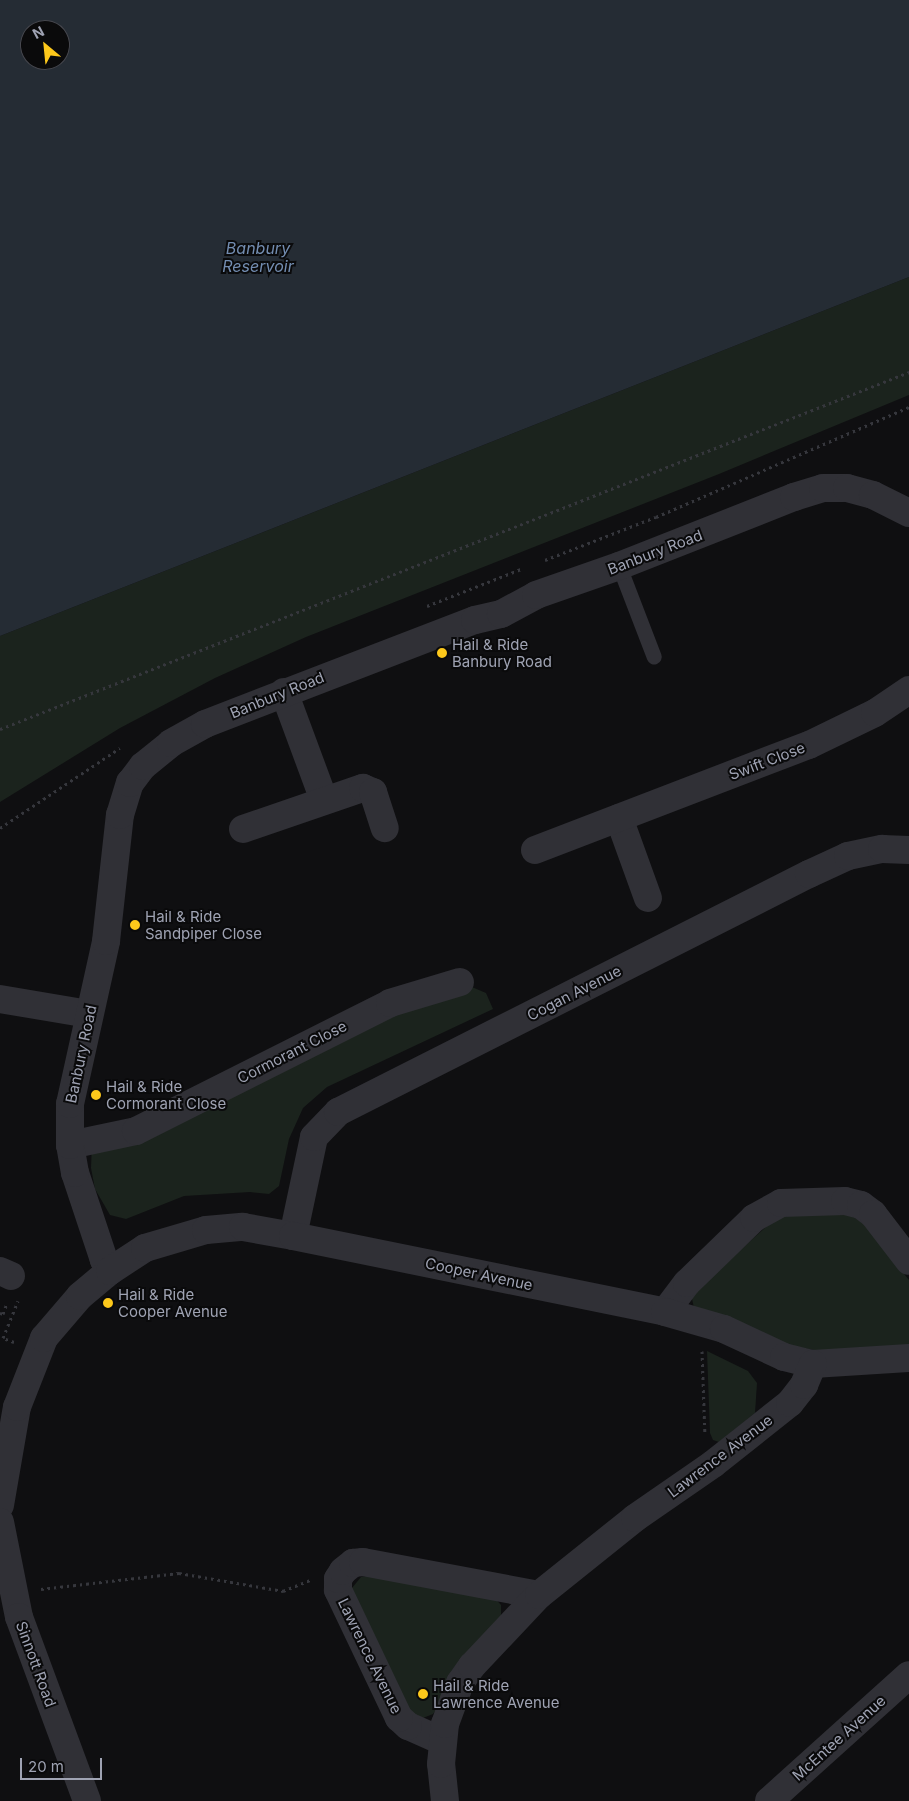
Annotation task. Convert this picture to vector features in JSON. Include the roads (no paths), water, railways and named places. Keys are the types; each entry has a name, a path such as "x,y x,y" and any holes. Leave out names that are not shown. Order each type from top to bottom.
{"street":[{"name":"Banbury Road","path":"110,1271 83,1203 70,1145 70,1104 106,941 120,815 130,783 143,766 172,743 206,724 284,692 475,620 501,614 536,595 619,566 823,488 847,488 873,495 908,510"},
{"name":"Swift Close","path":"535,850 809,745 875,713 909,690"},
{"path":"284,692 324,800"},
{"path":"243,830 324,800 369,788 385,828"},
{"path":"619,818 648,898"},
{"name":"Cogan Avenue","path":"293,1236 314,1137 338,1112 848,856 882,849 909,850"},
{"name":"Cormorant Close","path":"70,1145 136,1131 390,1003 460,982"},
{"path":"0,998 89,1014"},
{"path":"665,1312 687,1283 754,1218 782,1203 845,1201 861,1205 873,1214 909,1261"},
{"name":"Cooper Avenue","path":"0,1504 6,1459 17,1406 38,1349 80,1296 110,1271 145,1248 206,1230 243,1227 665,1312 701,1322 784,1357 813,1364"},
{"path":"813,1364 909,1358"},
{"name":"Lawrence Avenue","path":"445,1801 442,1741 449,1708 460,1683 496,1639 539,1595 635,1518 713,1464 790,1403 804,1385 813,1364"},
{"name":"Sinnott Road","path":"0,1522 19,1616 87,1801"},
{"name":"Lawrence Avenue","path":"442,1741 408,1726 399,1718 338,1590 338,1579 343,1571 353,1563 364,1562 539,1595"},
{"name":"McEntee Avenue","path":"769,1801 909,1675"}],"lane":[{"path":"619,566 654,657"}],"water":[{"name":"Banbury Reservoir","path":"0,0 909,0 909,277 0,636"}],"place":[{"name":"Hail & Ride Banbury Road","path":"442,653"},
{"name":"Hail & Ride Sandpiper Close","path":"135,925"},
{"name":"Hail & Ride Cormorant Close","path":"96,1095"},
{"name":"Hail & Ride Cooper Avenue","path":"108,1303"},
{"name":"Hail & Ride Lawrence Avenue","path":"423,1694"}]}
